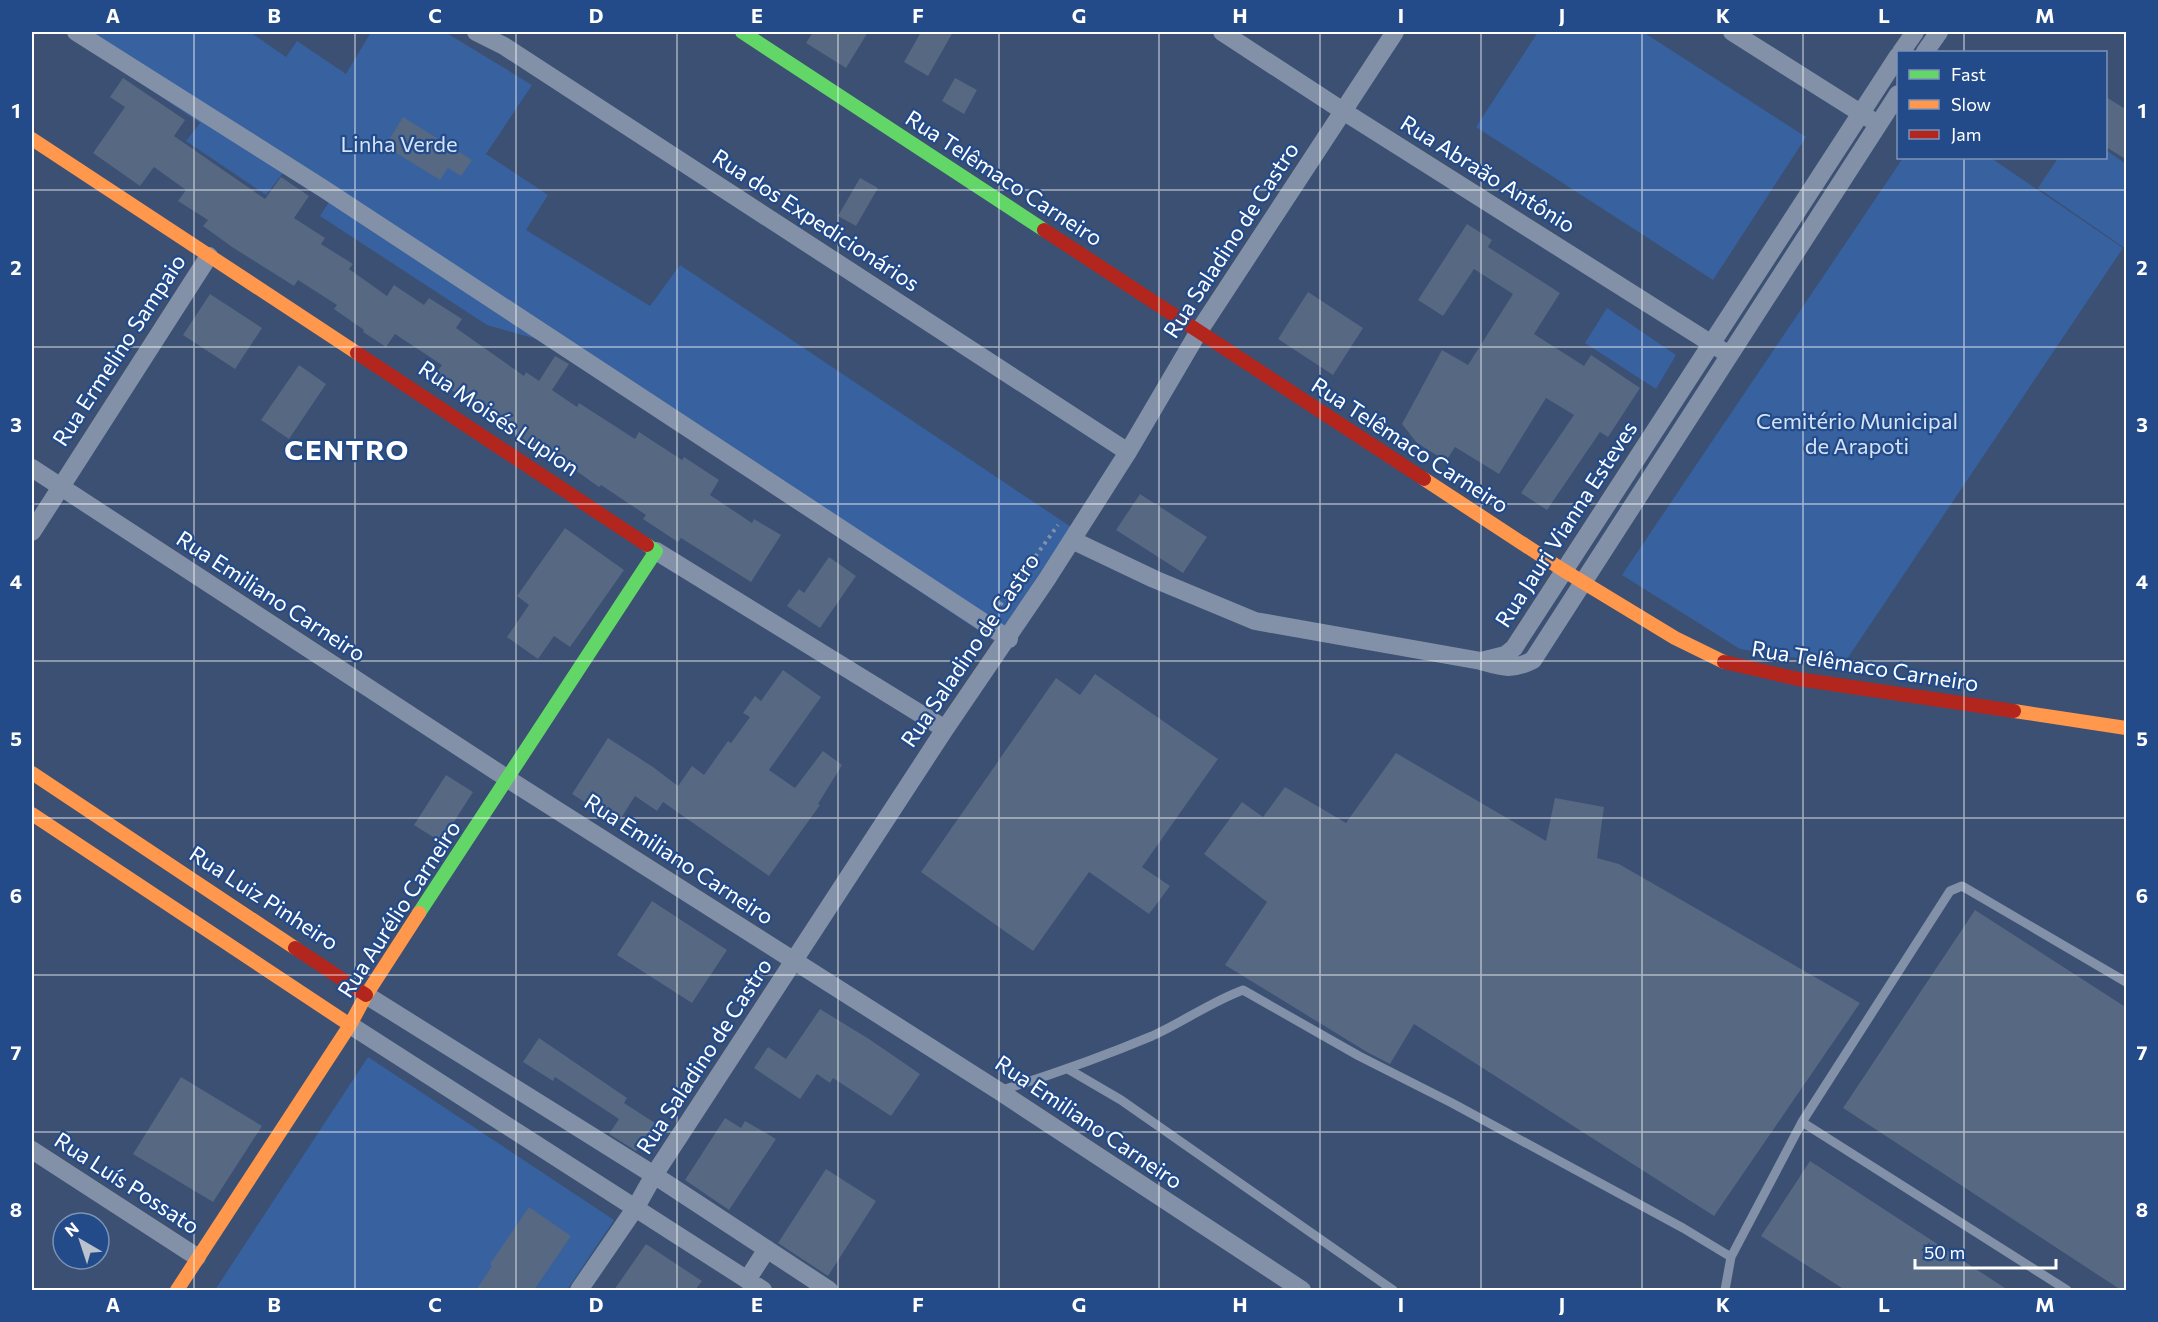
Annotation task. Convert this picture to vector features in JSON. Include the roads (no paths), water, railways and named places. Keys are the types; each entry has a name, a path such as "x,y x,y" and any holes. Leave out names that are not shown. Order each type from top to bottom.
{"street":[{"path":"76,32 324,189 1008,639"},
{"name":"Rua dos Expedicionários","path":"476,32 504,46 1128,452"},
{"name":"Rua Telêmaco Carneiro","path":"742,32 1563,570 1703,653 1733,665 1798,679 2124,727"},
{"name":"Rua Abraão Antônio","path":"1222,32 1730,355"},
{"name":"Rua Saladino de Castro","path":"579,1290 636,1207 654,1174 945,729 1008,639 1128,452 1199,331 1395,32"},
{"path":"1732,32 1879,125"},
{"name":"Rua Jauri Vianna Esteves","path":"1902,51 1915,32"},
{"path":"1927,51 1939,32"},
{"name":"Rua Jauri Vianna Esteves","path":"1481,661 1505,655 1514,648 1897,58"},
{"name":"Rua Jauri Vianna Esteves","path":"1481,661 1501,667 1518,668 1533,660 1897,97"},
{"name":"Rua Moisés Lupion","path":"32,139 656,551 945,729"},
{"name":"Rua Ermelino Sampaio","path":"32,532 59,486 209,256"},
{"name":"Rua Emiliano Carneiro","path":"32,468 508,778 999,1091 1302,1290"},
{"path":"1072,540 1154,579 1255,621 1481,661"},
{"name":"Rua Aurélio Carneiro","path":"177,1290 350,1025 366,995 656,551"},
{"name":"Rua Luiz Pinheiro","path":"32,773 366,995 654,1174 829,1290"},
{"path":"32,814 350,1025 763,1290"},
{"name":"Rua Luís Possato","path":"32,1150 197,1257"},
{"path":"747,1280 767,1249"}],"lane":[{"path":"1725,1290 1731,1257 1802,1122 1950,891 1962,886 2127,982"},
{"path":"999,1091 1068,1069 1154,1035 1217,1000 1243,990 1359,1056 1452,1103 1683,1228 1731,1257"},
{"path":"1068,1069 1121,1100 1393,1290"},
{"path":"1802,1122 2067,1290"}],"district":[{"name":"CENTRO","path":"347,450"}],"park label":[{"name":"Linha Verde","path":"399,144"},
{"name":"Cemitério Municipal de Arapoti","path":"1857,434"}]}
